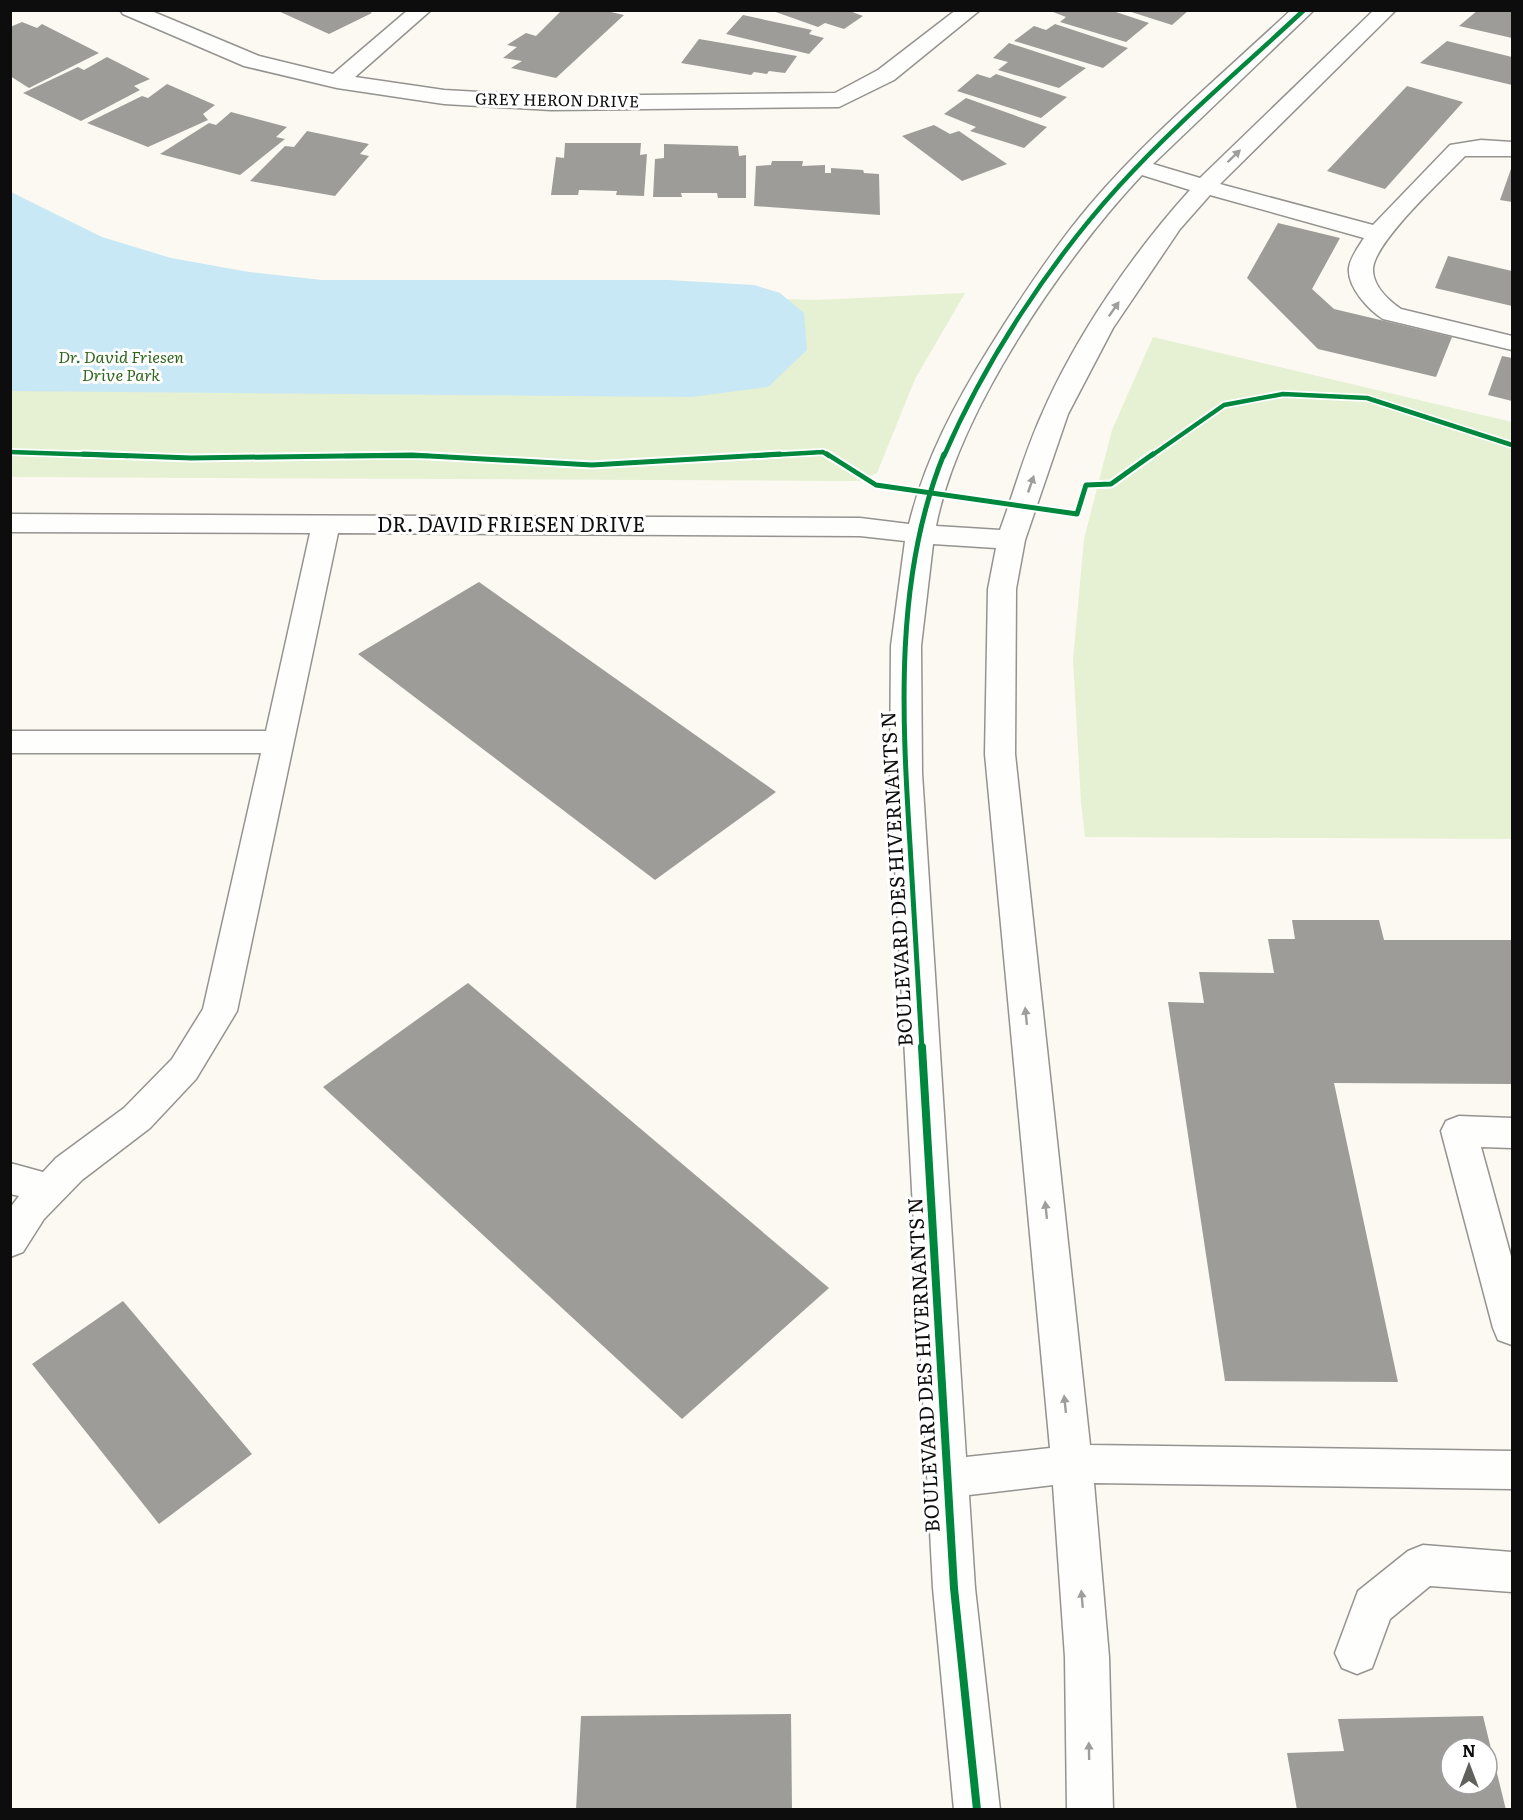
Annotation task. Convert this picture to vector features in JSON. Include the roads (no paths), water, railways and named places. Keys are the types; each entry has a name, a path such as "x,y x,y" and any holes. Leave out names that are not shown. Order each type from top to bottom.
{"street":[{"name":"GREY HERON DRIVE","path":"130,10 252,61 337,81 444,97 551,103 839,100 886,75 970,10"},
{"path":"337,81 421,10"},
{"name":"BOULEVARD DES HIVERNANTS N","path":"976,1809 954,1588 904,733 913,571 934,480 972,399 1022,314 1097,211 1139,167 1304,10"},
{"path":"1090,1809 1087,1657 1072,1464 1000,754 1002,589 1011,540 1054,414 1100,328 1173,224 1205,187 1386,10"},
{"path":"1512,149 1481,147 1458,150 1378,234 1361,266 1362,279 1368,292 1380,306 1392,314 1512,343"},
{"path":"1139,167 1378,234"},
{"name":"DR. DAVID FRIESEN DRIVE","path":"10,523 860,527 1011,540"},
{"path":"10,1241 31,1208 69,1169 137,1118 184,1069 220,1011 326,524"},
{"path":"10,742 278,742"},
{"path":"1512,1133 1459,1131 1512,1328"},
{"path":"10,1178 49,1190"},
{"path":"948,1478 1072,1464 1512,1470"},
{"path":"1357,1653 1373,1606 1423,1565 1512,1572"}],"water":[{"path":"11,192 102,237 171,258 249,272 322,280 668,280 754,285 780,293 804,313 807,350 768,387 691,397 11,391"}],"park label":[{"name":"Dr. David Friesen Drive Park","path":"121,366"}]}
